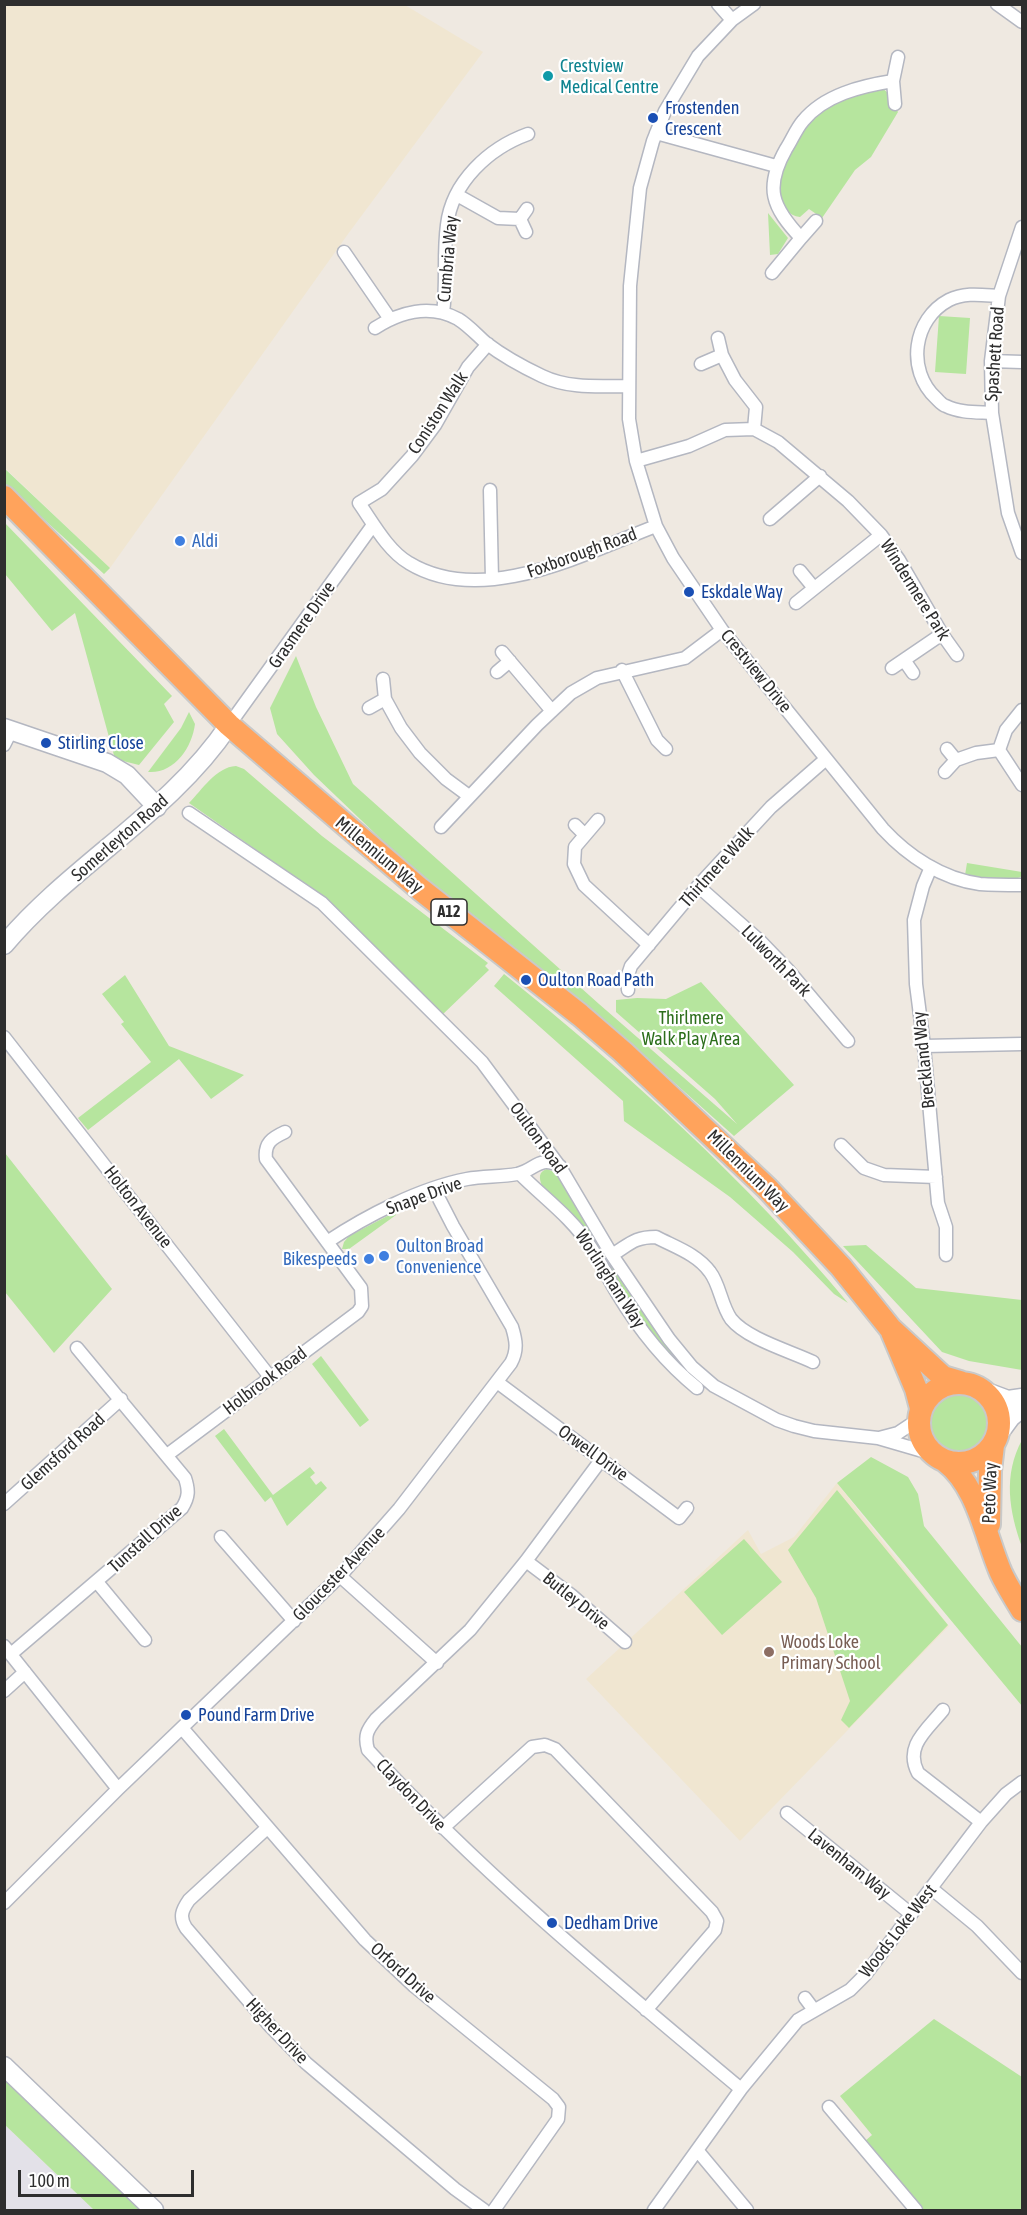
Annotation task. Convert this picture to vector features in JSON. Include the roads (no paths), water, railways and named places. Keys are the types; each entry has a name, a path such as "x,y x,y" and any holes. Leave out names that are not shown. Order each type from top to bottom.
{"highway":[{"name":"Millennium Way","path":"4,497 229,725 420,889 543,985 623,1052 767,1188 841,1267 890,1328 943,1377 960,1382"},
{"name":"Millennium Way","path":"890,1328 920,1414"},
{"path":"960,1382 968,1383 984,1391 996,1406 999,1426 995,1440 977,1459 956,1463 939,1457 922,1438 920,1414 933,1392 941,1387 960,1382"},
{"name":"Peto Way","path":"990,1541 988,1510 995,1440"},
{"name":"Peto Way","path":"939,1457 956,1469 964,1480 1001,1573 1023,1610"}],"main road":[{"name":"Somerleyton Road","path":"4,945 17,930 93,860 196,770 229,725"},
{"path":"7,735 107,763 128,775 156,807"},
{"path":"984,1391 1008,1400 1023,1398"},
{"path":"995,1440 1011,1417 1023,1408"},
{"path":"4,2066 154,2211"}],"street":[{"path":"718,4 732,20"},
{"name":"Crestview Drive","path":"754,4 732,20 698,56 665,111 656,133 639,199 630,286 629,419 636,461 656,526 673,558 722,630 896,843 931,867 948,875 979,884 1023,885"},
{"path":"997,4 1023,22"},
{"path":"895,104 893,81 898,57"},
{"path":"801,238 783,219 776,204 773,193 776,166 802,122 817,108 865,85 893,81"},
{"path":"656,133 776,166"},
{"name":"Cumbria Way","path":"443,313 447,224 457,195 465,181 485,158 506,143 528,134"},
{"path":"457,195 498,218 523,214 526,232"},
{"path":"772,273 816,220"},
{"name":"Spashett Road","path":"1023,227 999,296 991,361 992,413 1008,513 1023,553"},
{"path":"344,252 390,319"},
{"path":"992,413 964,411 945,406 926,389 918,366 917,341 924,325 936,309 950,300 968,294 999,296"},
{"path":"375,328 390,319 415,311 443,313 460,320 488,344 520,365 544,377 560,383 583,387 628,386"},
{"path":"636,461 689,446 724,430 754,429 756,407 735,380 722,355 718,338"},
{"name":"Coniston Walk","path":"359,503 382,489 412,456 435,425 468,367 488,344"},
{"path":"702,364 722,355"},
{"path":"991,361 1023,362"},
{"name":"Windermere Park","path":"754,429 778,442 820,476 881,535 899,560 942,634 957,655"},
{"path":"770,519 820,476"},
{"path":"490,490 492,579"},
{"name":"Foxborough Road","path":"359,503 373,525 408,563 432,573 462,579 492,579 522,575 563,562 656,526"},
{"name":"Grasmere Drive","path":"229,725 373,525"},
{"path":"796,603 881,535"},
{"path":"800,571 814,588"},
{"path":"441,827 571,693 597,678 622,670 685,658 722,630"},
{"path":"891,668 942,634"},
{"path":"497,672 506,656 552,711"},
{"path":"904,660 913,673"},
{"path":"622,670 658,729 666,749"},
{"path":"383,679 385,699 401,728 420,753 446,779 469,796"},
{"path":"369,708 385,699"},
{"path":"999,750 1006,730 1023,710"},
{"path":"947,749 956,760"},
{"path":"945,772 956,760 976,753 999,750"},
{"path":"999,750 1023,785"},
{"name":"Thirlmere Walk","path":"628,990 627,978 631,966 698,886 771,807 826,759"},
{"name":"Oulton Road","path":"189,813 322,903 365,943 482,1062 560,1167 612,1255 669,1339 692,1367 714,1386 777,1420 794,1426 813,1431 878,1438 939,1457"},
{"path":"598,820 580,829 575,847 574,864 584,885 649,945"},
{"name":"Breckland Way","path":"931,867 923,886 914,920 916,984 938,1203 946,1227 946,1255"},
{"name":"Lulworth Park","path":"698,886 767,948 848,1041"},
{"name":"Holton Avenue","path":"4,1037 270,1377"},
{"path":"924,1046 1023,1044"},
{"path":"285,1132 271,1139 266,1145 266,1159 327,1242"},
{"path":"842,1145 864,1168 884,1176 936,1177"},
{"name":"Snape Drive","path":"327,1242 343,1231 395,1205 434,1189 466,1179 520,1174 543,1161 552,1162 560,1167"},
{"name":"Worlingham Way","path":"520,1174 577,1228 645,1334 683,1377 696,1388"},
{"name":"Gloucester Avenue","path":"4,1903 118,1789 340,1576 405,1502 497,1382 515,1354 516,1340 512,1327 434,1189"},
{"path":"612,1255 640,1238 651,1237 692,1255 711,1273 732,1319 746,1332 813,1362"},
{"name":"Holbrook Road","path":"167,1455 358,1312 362,1306 361,1288 327,1242"},
{"name":"Tunstall Drive","path":"8,1650 97,1582 185,1504 189,1493 185,1478 77,1348"},
{"name":"Orwell Drive","path":"497,1382 679,1518 687,1508"},
{"name":"Glemsford Road","path":"4,1504 121,1399"},
{"name":"Oulton Road","path":"878,1438 898,1433 920,1414"},
{"name":"Claydon Drive","path":"601,1460 526,1561 470,1630 376,1719 368,1730 365,1740 368,1750 442,1828 543,1921 741,2089"},
{"path":"221,1537 294,1621"},
{"name":"Butley Drive","path":"526,1561 571,1595 625,1642"},
{"path":"340,1576 437,1663"},
{"path":"97,1582 145,1640"},
{"path":"8,1650 118,1789"},
{"path":"4,1691 25,1672"},
{"path":"943,1710 916,1744 912,1753 914,1764 918,1773 981,1822"},
{"name":"Orford Drive","path":"182,1728 365,1940 414,1986 553,2099 559,2107 558,2118 494,2211"},
{"path":"442,1828 532,1748 545,1745 555,1749 712,1912 717,1921 714,1930 646,2010"},
{"name":"Woods Loke West","path":"654,2211 741,2089 798,2020 831,2003 850,1990 865,1975 981,1822 1006,1794 1023,1782"},
{"name":"Lavenham Way","path":"787,1813 911,1914"},
{"name":"Higher Drive","path":"267,1828 189,1900 182,1911 182,1921 271,2027 306,2063 484,2211"},
{"path":"932,1889 977,1926 1023,1973"},
{"path":"805,1998 814,2010"},
{"path":"829,2107 916,2211"},
{"path":"697,2150 747,2211"}],"place":[{"name":"Crestview Medical Centre","path":"548,76"},
{"name":"Frostenden Crescent","path":"653,118"},
{"name":"Aldi","path":"180,541"},
{"name":"Eskdale Way","path":"689,592"},
{"name":"Stirling Close","path":"46,743"},
{"name":"Oulton Road Path","path":"526,980"},
{"name":"Oulton Broad Convenience","path":"384,1256"},
{"name":"Bikespeeds","path":"369,1259"},
{"name":"Woods Loke Primary School","path":"769,1652"},
{"name":"Pound Farm Drive","path":"186,1715"},
{"name":"Dedham Drive","path":"552,1923"}],"park label":[{"name":"Thirlmere Walk Play Area","path":"691,1028"}]}
